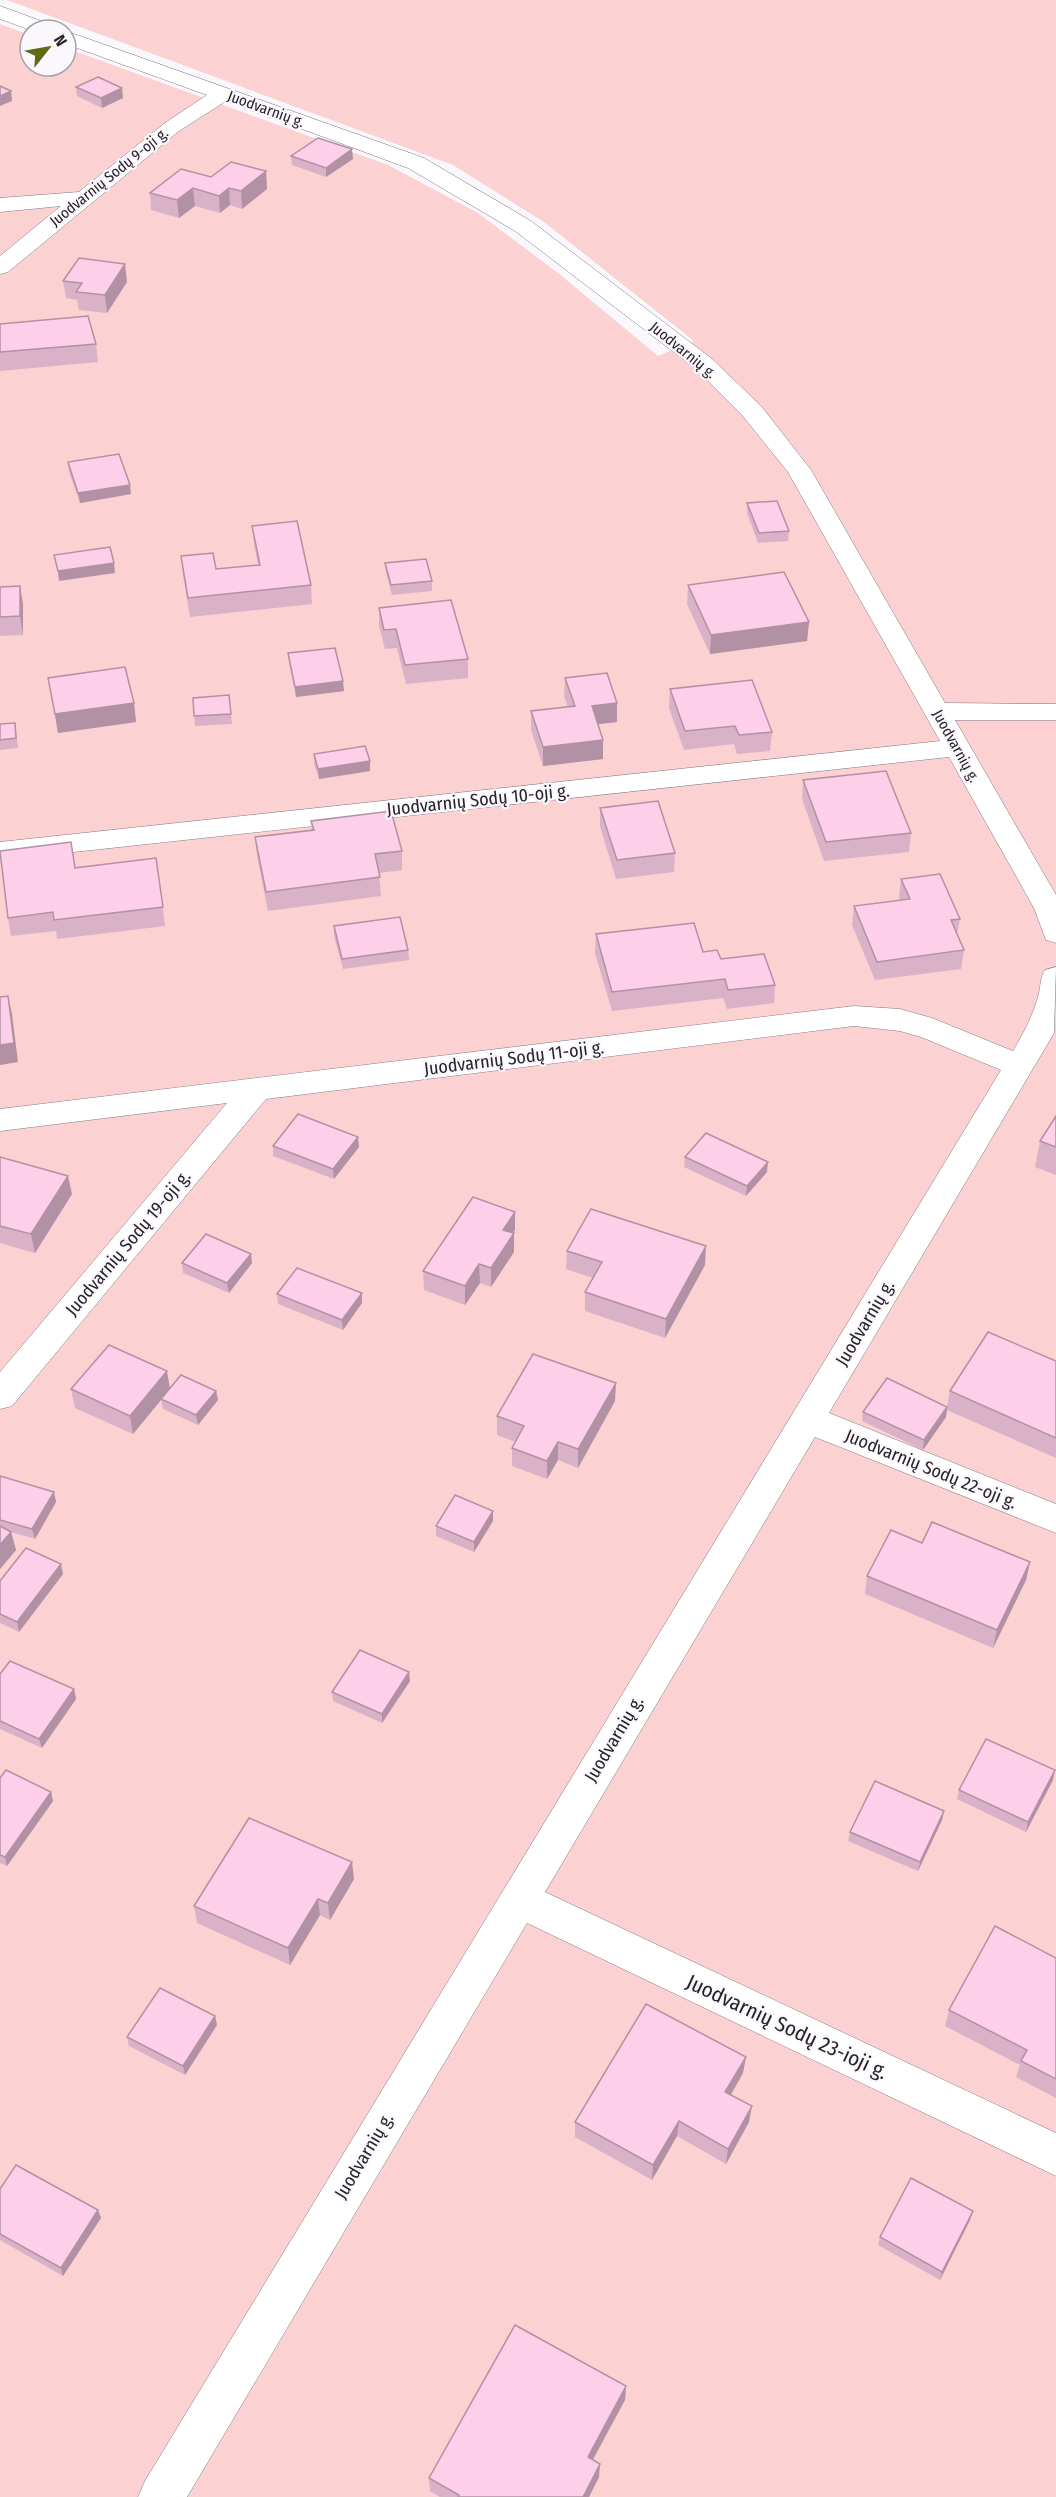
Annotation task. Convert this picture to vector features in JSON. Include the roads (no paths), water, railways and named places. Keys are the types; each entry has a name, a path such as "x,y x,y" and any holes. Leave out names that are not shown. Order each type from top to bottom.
{"street":[{"path":"0,12 18,19"},
{"name":"Juodvarnių g.","path":"78,41 416,163 523,226 704,364 752,411 799,470 1049,908 1056,933"},
{"name":"Juodvarnių Sodų 9-oji g.","path":"0,267 172,127 223,94"},
{"path":"0,205 82,198"},
{"path":"936,711 1056,712"},
{"name":"Juodvarnių Sodų 10-oji g.","path":"0,851 957,748"},
{"name":"Juodvarnių g.","path":"161,2497 1020,1066 1048,1036 1056,977"},
{"name":"Juodvarnių Sodų 11-oji g.","path":"0,1120 854,1016 900,1020 932,1029 1020,1066"},
{"name":"Juodvarnių Sodų 19-oji g.","path":"0,1396 256,1090"},
{"name":"Juodvarnių Sodų 22-oji g.","path":"807,1419 1056,1519"},
{"name":"Juodvarnių Sodų 23-ioji g.","path":"518,1899 1056,2155"}]}
